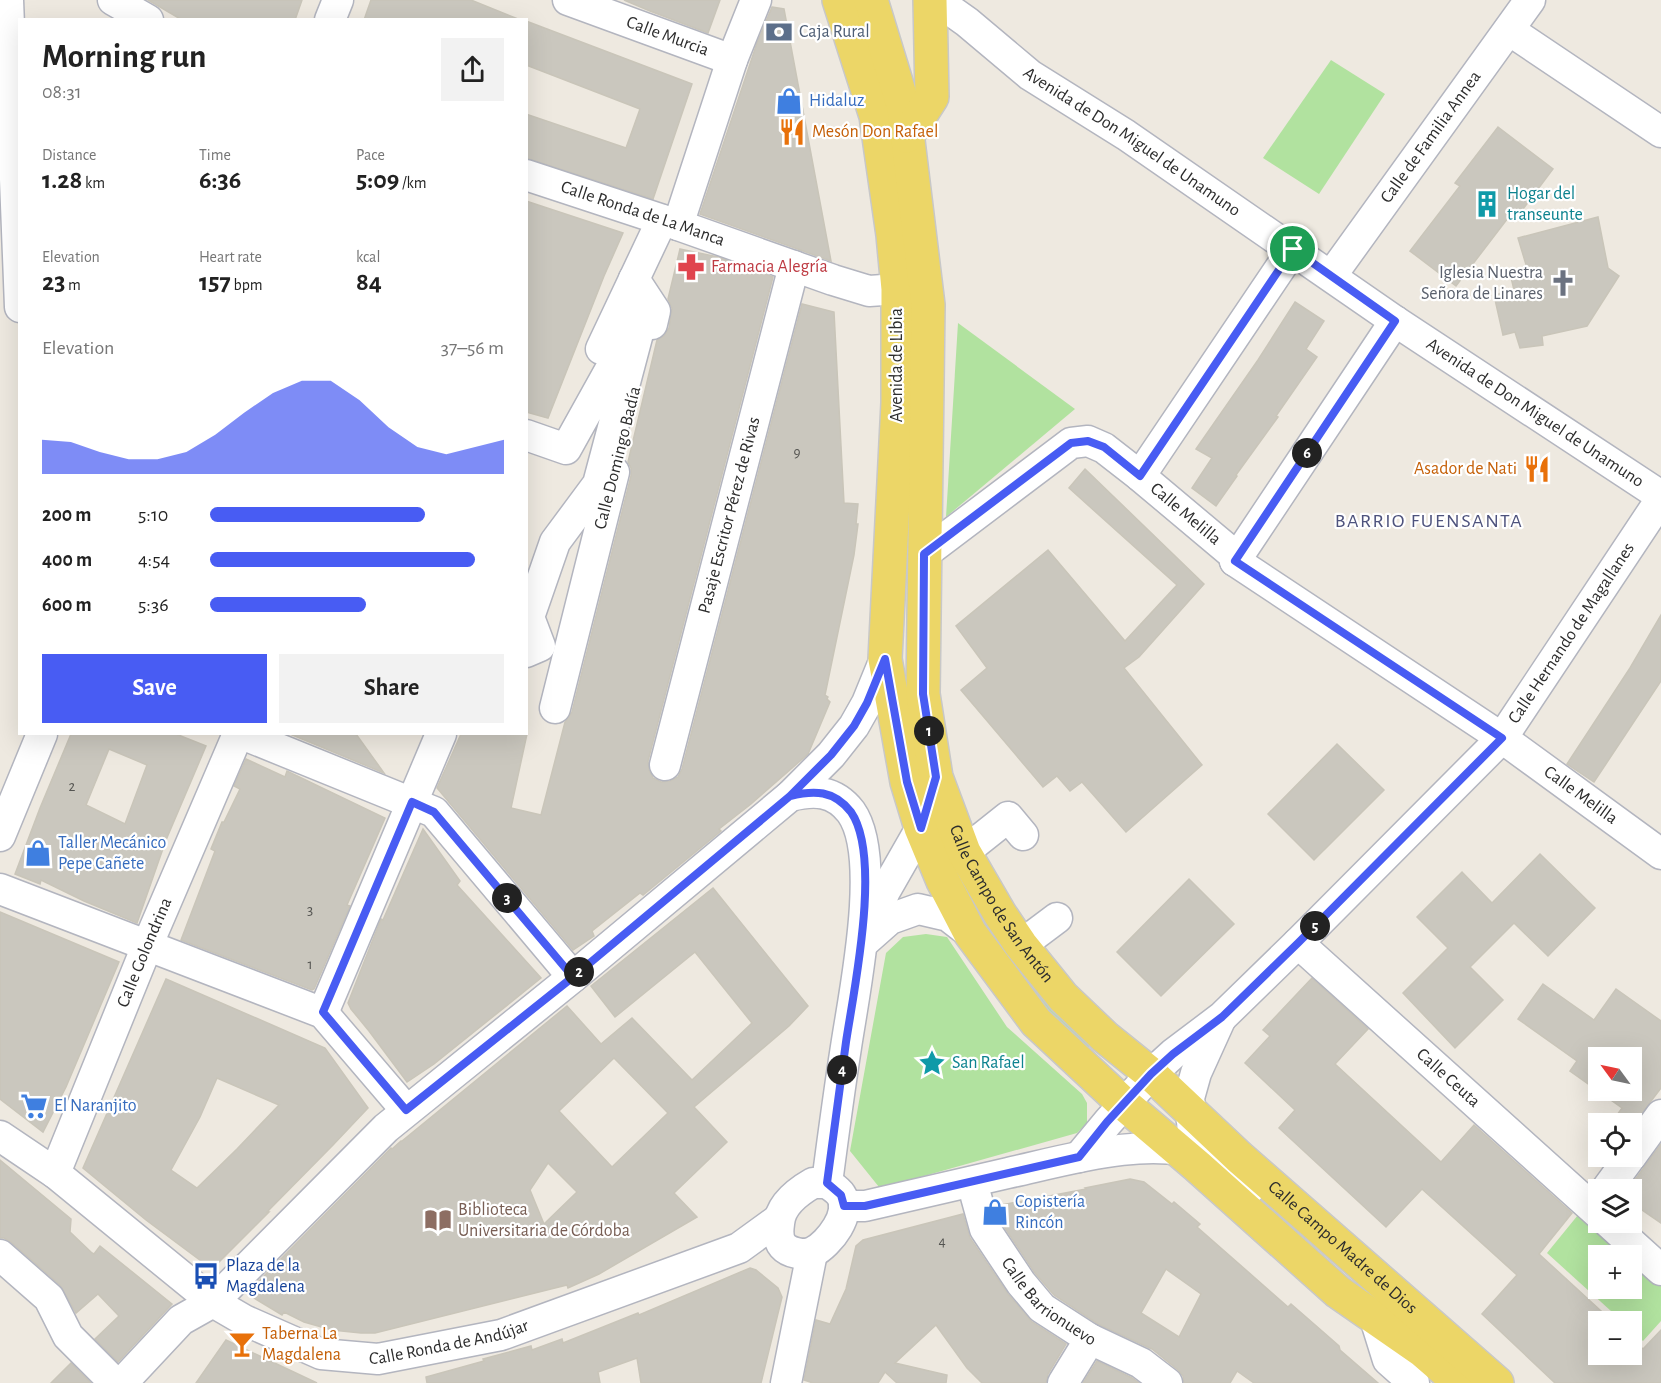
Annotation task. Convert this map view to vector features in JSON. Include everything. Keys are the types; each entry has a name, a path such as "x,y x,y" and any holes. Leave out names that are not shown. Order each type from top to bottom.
{"main road":[{"name":"Avenida de Libia","path":"839,0 876,116 893,235 898,289 898,403 885,659 898,736"},
{"name":"Avenida de Libia","path":"871,0 904,108 928,305 923,694"},
{"path":"907,136 932,97 930,0"},
{"name":"Calle Campo de San Antón","path":"923,694 936,777 964,852 1000,914 1021,945 1063,997 1105,1037 1151,1074"},
{"name":"Calle Campo de San Antón","path":"898,736 907,782 921,828 943,881 970,933 1036,1022 1124,1104"},
{"name":"Calle Campo Madre de Dios","path":"1151,1074 1239,1158 1497,1383"},
{"name":"Calle Campo Madre de Dios","path":"1124,1104 1190,1156 1338,1292 1423,1351 1460,1383"}],"street":[{"path":"8,0 18,259"},
{"path":"113,0 144,18"},
{"path":"331,18 338,0"},
{"name":"Calle Murcia","path":"568,0 732,60"},
{"path":"528,429 558,438 634,279 670,223 756,0"},
{"name":"Avenida de Don Miguel de Unamuno","path":"936,0 967,22 1030,75 1126,135 1395,321 1661,498"},
{"name":"Calle de Familia Annea","path":"1331,276 1530,0"},
{"path":"1509,30 1661,132"},
{"name":"Calle Ronda de La Manca","path":"528,176 869,291 898,289"},
{"name":"Calle Melilla","path":"1293,249 1140,476 1233,554 1235,561 1502,738 1661,854"},
{"name":"Pasaje Escritor Pérez de Rivas","path":"665,765 794,266"},
{"name":"Calle Domingo Badía","path":"555,708 655,311 634,279"},
{"path":"0,284 18,285"},
{"path":"528,436 566,449 645,307 598,484 555,542 529,617 540,646 528,651"},
{"path":"1235,561 1395,321"},
{"path":"924,554 1071,443 1088,441 1104,447 1140,476"},
{"name":"Calle Hernando de Magallanes","path":"1151,1074 1173,1054 1222,1017 1502,738 1661,498"},
{"path":"528,657 571,641"},
{"path":"122,1383 182,1320 213,1302 406,1110 573,977 790,796 831,755 854,726 867,703 885,659"},
{"name":"Calle Golondrina","path":"55,1173 147,946 240,735"},
{"path":"243,735 434,812 573,977"},
{"path":"323,1012 441,735"},
{"path":"0,836 39,736"},
{"path":"862,944 885,891 921,828 936,777"},
{"path":"790,796 806,792 823,793 844,804 852,813 858,827 864,857 862,944 827,1183"},
{"path":"964,852 1008,817 1023,835"},
{"path":"0,890 323,1012 406,1110"},
{"path":"862,944 890,919 918,909 948,916 970,933"},
{"path":"1021,945 1057,918"},
{"name":"Calle Ceuta","path":"1298,943 1588,1196"},
{"name":"Calle Hernando de Magallanes","path":"1190,1111 1189,1098 1196,1073 1222,1017"},
{"path":"1079,1157 1151,1074"},
{"path":"1190,1111 1190,1156"},
{"path":"1642,1141 1661,1115"},
{"name":"Calle Ronda de Andújar","path":"0,1136 55,1173 213,1302 244,1320 321,1354 378,1359 501,1335 781,1232"},
{"path":"844,1206 865,1206 1079,1157 1135,1149 1190,1156 1206,1155 1220,1162 1261,1198 1294,1205"},
{"name":"Calle Barrionuevo","path":"972,1182 985,1229 1021,1283 1042,1308 1090,1339 1142,1363 1167,1383"},
{"path":"813,1183 827,1183 841,1195 844,1206 841,1223 829,1239 812,1253 798,1254 781,1232 788,1203 799,1191 813,1183"},
{"name":"Calle Ceuta","path":"1626,1233 1661,1270"},
{"path":"786,1383 812,1253"},
{"path":"0,1256 49,1298 68,1336 115,1383"},
{"name":"Calle Campo Madre de Dios","path":"1374,1316 1388,1360 1414,1383"},
{"path":"1063,1383 1090,1339"}],"green space":[{"path":"1331,60 1385,94 1319,194 1263,158"},
{"path":"958,323 1075,409 946,517"},
{"path":"942,827 1092,1043 1085,1051 1032,996 966,898"},
{"path":"926,934 947,937 1007,1027 1082,1094 1087,1103 1087,1123 1077,1133 879,1187 850,1151 886,953 903,937"},
{"path":"1578,1215 1588,1223 1588,1233 1600,1233 1615,1245 1588,1245 1588,1290 1547,1253"},
{"path":"1642,1268 1661,1284 1661,1321 1643,1341 1642,1311 1611,1311 1598,1299 1642,1299"}],"building":[{"path":"148,0 302,0 296,18 179,18"},
{"path":"371,0 471,0 516,18 365,18"},
{"path":"624,0 720,0 708,33"},
{"path":"772,7 784,9 831,261 700,214 757,43"},
{"path":"528,22 692,84 653,199 528,159 528,115 626,148 640,109 528,66"},
{"name":"Hogar del transeunte","path":"1498,127 1553,169 1514,221 1511,214 1456,286 1410,251 1460,186 1455,183"},
{"path":"528,202 623,233 548,418 528,413"},
{"name":"Iglesia Nuestra Señora de Linares","path":"1598,217 1608,268 1619,276 1587,326 1542,336 1543,345 1520,348 1515,332 1503,335 1494,295 1514,290 1510,273 1527,268 1518,238"},
{"path":"680,249 718,257 773,277 648,761 653,778 661,782 670,781 678,777 682,769 802,304 834,312 844,503 858,504 854,555 825,695 830,702 808,754 719,829 721,831 643,895 640,893 592,931 594,936 573,950 437,788 461,735 527,735 511,808 541,815 565,722 572,712 631,476 628,462 657,340 664,336 669,328 672,308 668,299"},
{"path":"1295,302 1324,321 1306,349 1317,357 1216,506 1192,488 1212,458 1196,449"},
{"path":"1085,469 1204,584 1139,657 1124,668 1202,765 1126,832 1082,782 1070,791 1057,776 1043,787 961,690 987,668 956,626 1048,550 1125,641 1177,585 1069,488"},
{"path":"1661,615 1661,681 1594,782 1567,764 1630,668"},
{"path":"71,735 178,735 206,746 166,840 137,923 41,880 40,884 15,874","holes":["109,749 147,765 125,824 86,805"]},
{"path":"292,735 357,735 384,773"},
{"path":"1337,744 1384,790 1314,860 1268,814"},
{"path":"246,759 285,777 287,771 385,818 347,905 350,906 312,990 181,940 215,851 211,849 222,822 240,789 234,786"},
{"path":"423,829 460,881 457,885 541,978 434,1064 407,1082 348,1003 381,919 383,920"},
{"path":"1540,854 1595,908 1548,956 1514,923 1470,967 1503,1000 1455,1048 1403,993 1448,948 1417,917 1462,872 1492,903"},
{"path":"1189,879 1234,924 1161,996 1117,952"},
{"path":"713,888 808,1006 789,1026 694,1107 727,1142 674,1193 697,1217 599,1274 568,1288 567,1285 375,1333 332,1330 304,1322 284,1312 282,1315 254,1298 252,1288 391,1148 567,1006 601,1044 632,1018 692,1080 752,1023 695,952 615,1017 591,986","holes":["614,1058 668,1113 612,1167 559,1111","548,1163 577,1192 544,1224 530,1190"]},
{"path":"0,912 119,962 66,1087 43,1132 0,1099"},
{"path":"1312,978 1368,1029 1335,1064 1441,1162 1474,1125 1572,1213 1539,1254 1601,1311 1588,1311 1588,1365 1642,1365 1642,1348 1661,1330 1661,1383 1555,1383 1482,1314 1517,1275 1422,1189 1386,1227 1279,1128 1295,1110 1245,1063 1270,1036 1263,1030"},
{"path":"166,979 325,1048 368,1108 212,1269 146,1220 83,1168","holes":["217,1078 279,1105 197,1188 171,1170 200,1117"]},
{"path":"1543,984 1594,1020 1616,989 1661,1021 1661,1088 1642,1113 1618,1113 1622,1108 1612,1101 1642,1101 1642,1047 1588,1047 1588,1084 1570,1071 1577,1061 1518,1019"},
{"path":"1661,1144 1661,1223 1642,1210 1642,1179 1636,1179"},
{"path":"0,1160 71,1219 70,1232 92,1253 94,1254 100,1246 172,1304 118,1362 95,1339 119,1316 98,1294 76,1313 60,1285 11,1242 0,1238"},
{"path":"1130,1179 1144,1182 1172,1204 1174,1202 1200,1224 1197,1227 1288,1307 1291,1304 1378,1383 1254,1383 1237,1371 1230,1383 1184,1383 1183,1376 1178,1370 1152,1349 1098,1324 1054,1295 1035,1273 1001,1222 996,1206","holes":["1166,1269 1201,1294 1179,1337 1141,1313"]},
{"path":"963,1214 970,1238 1008,1294 1032,1322 1066,1344 1048,1374 1046,1383 982,1383 967,1368 936,1325 895,1363 947,1375 946,1383 897,1383 885,1372 878,1383 813,1383 804,1380 816,1320 830,1324 846,1289 856,1246 863,1240"},
{"path":"750,1268 756,1270 778,1288 782,1297 761,1383 641,1383 637,1358 598,1372 600,1383 427,1383 426,1377 484,1361 483,1359 531,1346 532,1350 562,1339 563,1343 638,1313 639,1315"},
{"path":"226,1340 264,1358 317,1383 196,1383"},
{"path":"1097,1361 1132,1378 1139,1383 1083,1383"},
{"path":"71,1363 91,1383 51,1383"}],"place":[{"name":"Caja Rural","path":"779,32"},
{"name":"Hidaluz","path":"789,101"},
{"name":"Mesón Don Rafael","path":"792,132"},
{"name":"Hogar del transeunte","path":"1487,204"},
{"name":"Farmacia Alegría","path":"691,267"},
{"name":"Iglesia Nuestra Señora de Linares","path":"1563,283"},
{"name":"Asador de Nati","path":"1537,469"},
{"name":"Taller Mecánico Pepe Cañete","path":"38,853"},
{"name":"San Rafael","path":"932,1063"},
{"name":"El Naranjito","path":"34,1106"},
{"name":"Copistería Rincón","path":"995,1212"},
{"name":"Biblioteca Universitaria de Córdoba","path":"438,1220"},
{"name":"Plaza de la Magdalena","path":"206,1276"},
{"name":"Taberna La Magdalena","path":"242,1344"}],"district":[{"name":"BARRIO FUENSANTA","path":"1429,521"}],"route":[{"path":"1293,249 1140,476 1104,447 1088,441 1071,443 924,554 923,694 936,777 921,828 907,782 885,659 867,703 854,726 831,755 790,796 723,853 573,977 406,1110 323,1012 412,802 434,812 573,977 790,796 806,792 823,793 844,804 852,813 858,827 864,857 862,944 827,1183 841,1195 844,1206 865,1206 1079,1157 1151,1074 1173,1054 1222,1017 1502,738 1235,561 1395,321 1293,249"}]}
